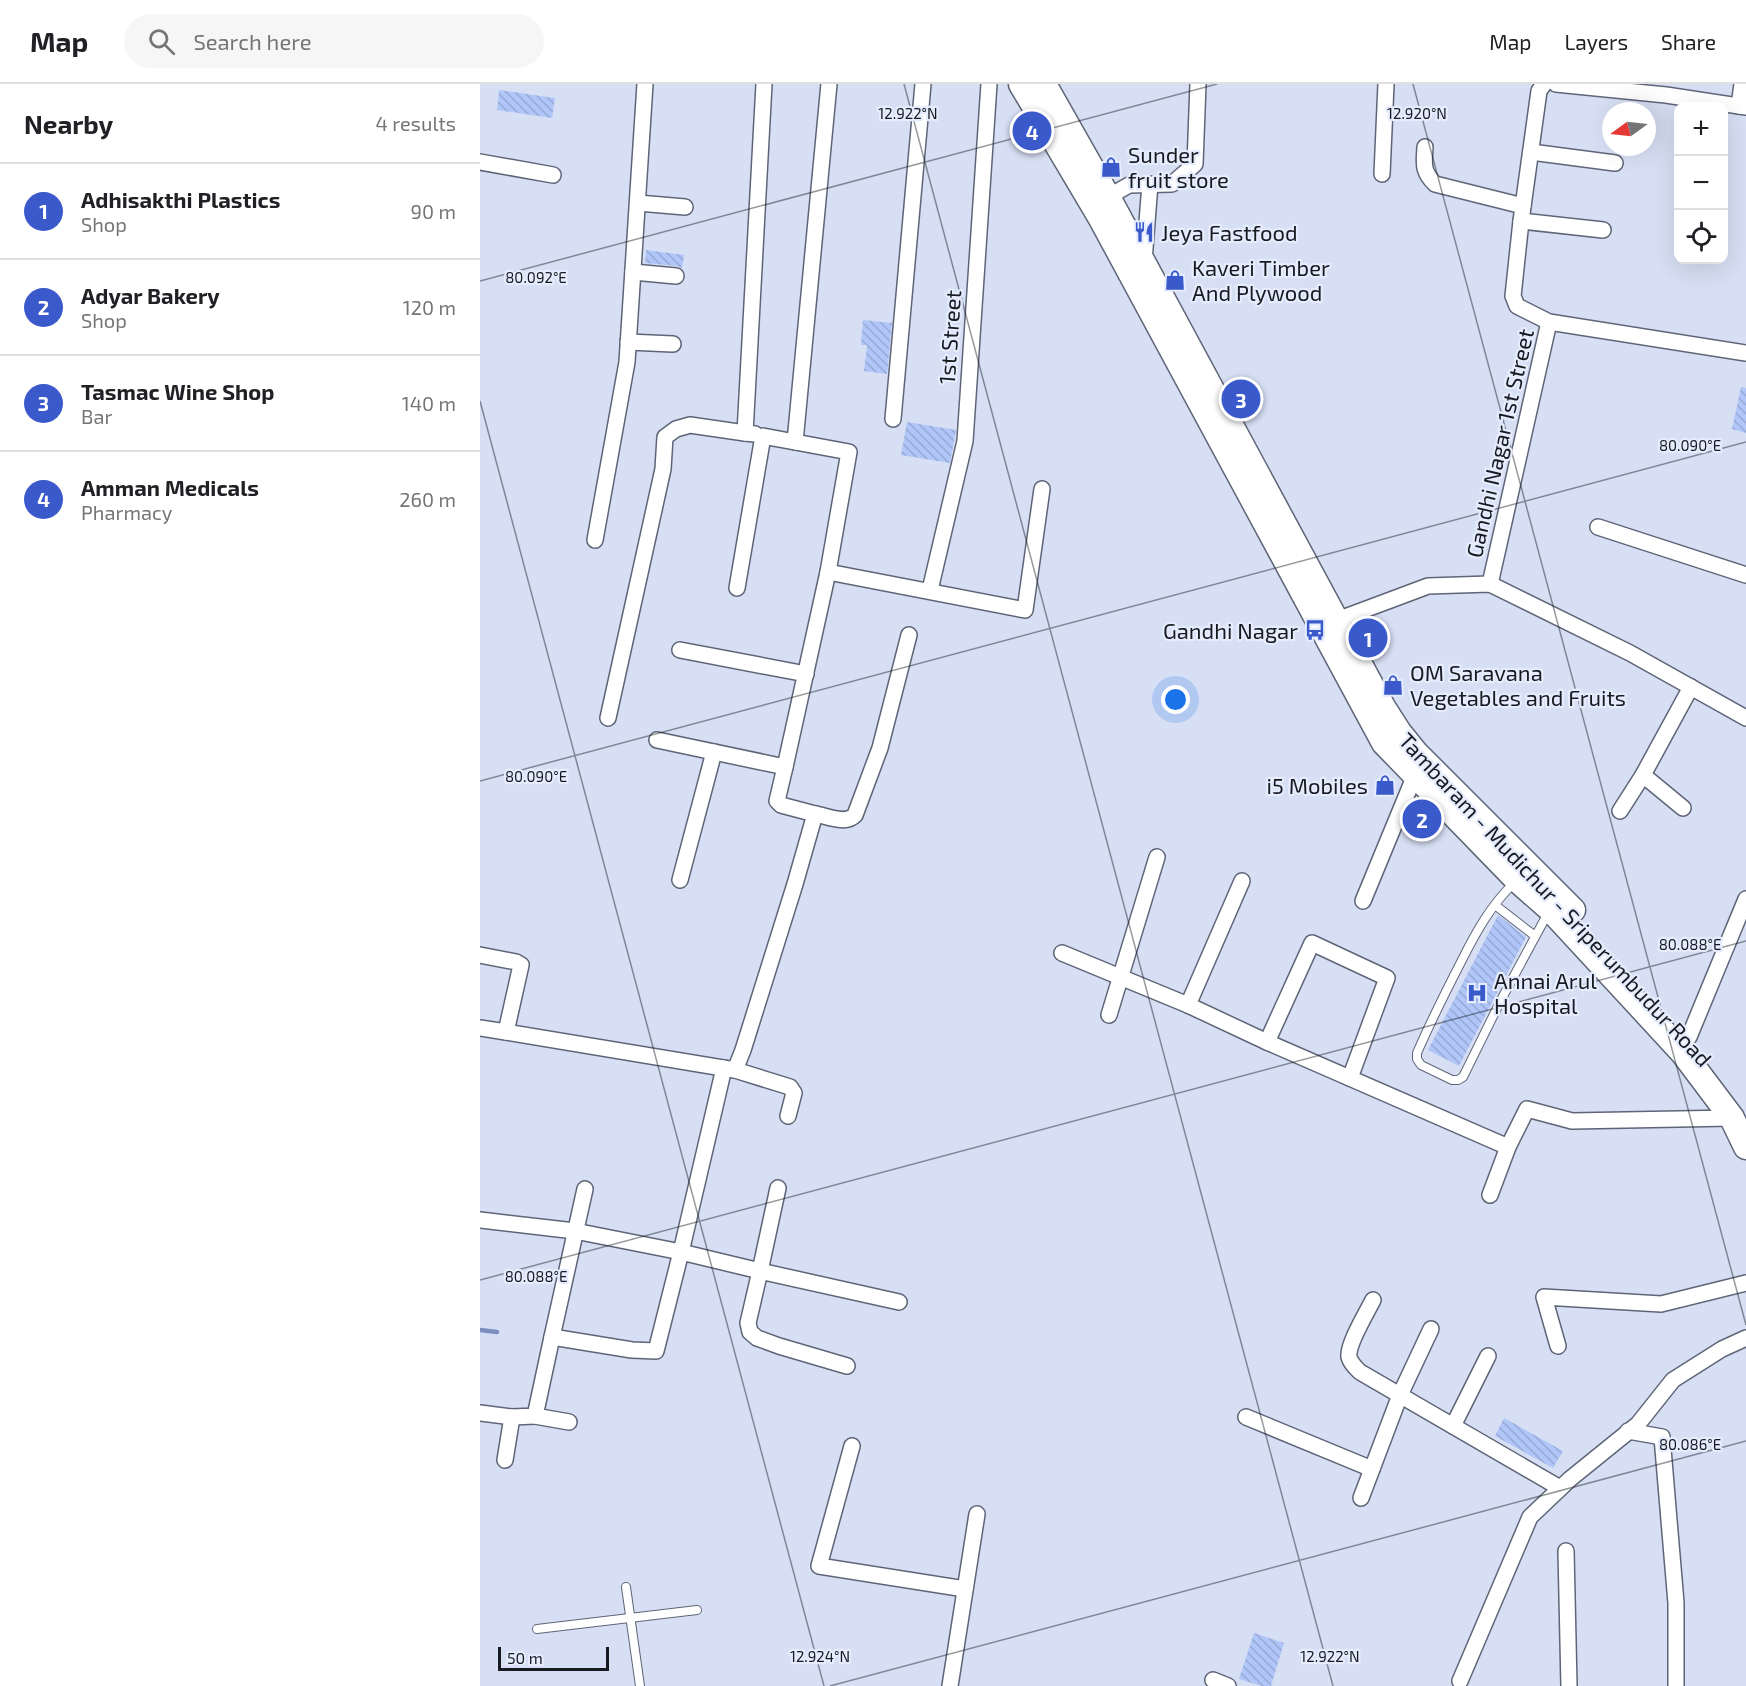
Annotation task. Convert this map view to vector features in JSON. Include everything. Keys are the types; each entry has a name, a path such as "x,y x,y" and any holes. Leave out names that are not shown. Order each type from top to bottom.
{"main road":[{"name":"Tambaram - Mudichur - Sriperumbudur Road","path":"1021,84 1100,217 1329,624 1399,732 1416,753 1560,896 1689,1037 1739,1113 1746,1147"},
{"name":"Tambaram - Mudichur - Sriperumbudur Road","path":"1044,84 1144,264 1329,624 1384,743 1517,880 1550,909 1739,1113"}],"street":[{"path":"595,540 627,362 645,84"},
{"path":"745,433 764,84"},
{"path":"795,442 829,84"},
{"path":"893,419 923,84"},
{"name":"1st Street","path":"930,590 964,441 989,84"},
{"path":"1108,197 1129,185 1172,184 1195,164 1198,84"},
{"path":"1382,174 1386,84"},
{"name":"Gandhi Nagar 1st Street","path":"1490,584 1549,322 1517,306 1513,296 1539,91 1545,84"},
{"path":"1556,84 1667,90 1742,106 1742,84"},
{"path":"1425,147 1426,176 1435,184 1522,213 1603,230"},
{"path":"1531,152 1615,163"},
{"path":"480,162 553,175"},
{"path":"1144,264 1149,184"},
{"path":"638,203 685,207"},
{"path":"633,272 676,276"},
{"path":"1549,322 1746,353"},
{"path":"628,342 673,344"},
{"path":"608,718 663,469 665,437 676,429 690,425 849,452 828,572 777,801 780,805 815,814 852,819 880,747 909,635"},
{"path":"737,588 764,436"},
{"path":"828,572 1025,610 1042,489"},
{"path":"1598,527 1746,575"},
{"path":"1329,624 1428,586 1490,584 1630,653 1746,718"},
{"path":"680,650 806,674"},
{"path":"1620,811 1643,775 1691,687"},
{"path":"657,740 785,767"},
{"path":"680,880 714,752"},
{"path":"1363,901 1414,775"},
{"path":"1643,775 1683,808"},
{"path":"552,1337 632,1350 656,1351 730,1069 743,1050 815,814"},
{"path":"1109,1015 1156,857"},
{"path":"1188,1005 1242,881"},
{"path":"1689,1037 1746,898"},
{"path":"1267,1042 1312,943 1387,978 1350,1078"},
{"path":"1062,953 1188,1005 1508,1147"},
{"path":"480,955 521,965 506,1032"},
{"path":"480,1028 730,1069 790,1087 794,1093 789,1116"},
{"path":"1490,1195 1508,1147 1527,1109 1572,1121 1739,1113"},
{"path":"778,1188 748,1323 750,1332 757,1338 768,1342 847,1366"},
{"path":"535,1416 585,1190"},
{"path":"481,1223 575,1231 681,1252 899,1302"},
{"path":"1558,1346 1544,1298 1661,1304 1746,1283"},
{"path":"1372,1300 1348,1354 1353,1366 1560,1488"},
{"path":"1361,1498 1400,1395 1431,1329"},
{"path":"1460,1681 1530,1517 1560,1488 1638,1424 1673,1380 1722,1349 1746,1338"},
{"path":"1453,1426 1488,1356"},
{"path":"480,1413 512,1417 535,1416 569,1422"},
{"path":"505,1460 512,1417"},
{"path":"1246,1418 1372,1468"},
{"path":"1628,1431 1662,1437 1676,1603 1676,1686"},
{"path":"852,1446 819,1566 965,1590"},
{"path":"950,1686 977,1514"},
{"path":"1566,1551 1569,1686"},
{"path":"1212,1680 1228,1686"}],"lane":[{"path":"1517,880 1502,894 1476,932 1440,1001 1417,1053 1417,1059 1421,1065 1452,1080 1463,1077 1550,909"},
{"path":"1495,905 1535,936"},
{"path":"626,1587 640,1686"},
{"path":"537,1629 697,1610"}],"building":[{"path":"499,90 555,98 552,118 497,110"},
{"path":"646,250 684,255 682,268 645,263"},
{"path":"863,320 892,323 887,374 864,371 867,345 861,345"},
{"path":"1741,387 1746,388 1746,433 1732,429"},
{"path":"907,422 956,430 950,463 901,455"},
{"name":"Annai Arul Hospital","path":"1498,915 1526,937 1459,1066 1428,1050"},
{"path":"1504,1418 1563,1451 1553,1468 1495,1436"},
{"path":"1254,1633 1284,1643 1271,1686 1261,1686 1239,1679"}],"waterway":[{"path":"480,1330 497,1332"}],"place":[{"name":"Amman Medicals","path":"1032,131"},
{"name":"Sunder fruit store","path":"1111,167"},
{"name":"Jeya Fastfood","path":"1144,232"},
{"name":"Kaveri Timber And Plywood","path":"1175,280"},
{"name":"Tasmac Wine Shop","path":"1241,399"},
{"name":"Gandhi Nagar","path":"1315,630"},
{"name":"Adhisakthi Plastics","path":"1368,638"},
{"name":"OM Saravana Vegetables and Fruits","path":"1393,685"},
{"name":"i5 Mobiles","path":"1385,785"},
{"name":"Adyar Bakery","path":"1422,819"},
{"name":"Annai Arul Hospital","path":"1477,993"}]}
